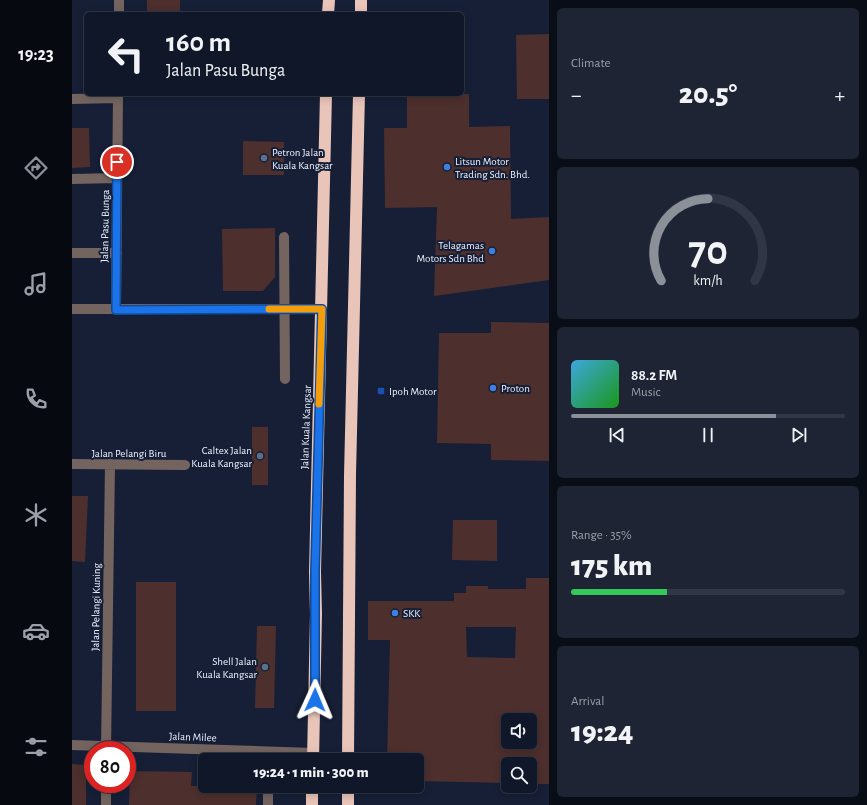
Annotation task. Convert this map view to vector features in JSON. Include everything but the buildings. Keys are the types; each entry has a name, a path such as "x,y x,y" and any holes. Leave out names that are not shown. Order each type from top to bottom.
{"highway":[{"path":"328,12 329,0"},
{"path":"361,0 361,12"},
{"name":"Jalan Kuala Kangsar","path":"313,753 316,629 315,572 326,96"},
{"path":"348,753 350,475 359,96"},
{"path":"312,793 312,805"},
{"path":"348,793 348,805"}],"street":[{"path":"119,0 119,12"},
{"path":"72,99 118,96"},
{"name":"Jalan Pasu Bunga","path":"116,310 118,96"},
{"path":"72,179 117,178"},
{"path":"284,237 286,379"},
{"path":"72,253 117,253"},
{"path":"72,309 322,309"},
{"name":"Jalan Pelangi Biru","path":"72,464 185,465"},
{"name":"Jalan Pelangi Kuning","path":"106,741 110,464"},
{"name":"Jalan Milee","path":"72,745 84,746"},
{"name":"Jalan Milee","path":"136,749 207,753"},
{"path":"106,793 106,805"},
{"path":"268,793 268,805"}],"slow traffic":[{"path":"269,309 322,309 319,404"}],"place":[{"name":"Petron Jalan Kuala Kangsar","path":"264,158"},
{"name":"Litsun Motor Trading Sdn. Bhd.","path":"447,167"},
{"name":"Telagamas Motors Sdn Bhd","path":"492,251"},
{"name":"Proton","path":"493,388"},
{"name":"Ipoh Motor","path":"381,391"},
{"name":"Caltex Jalan Kuala Kangsar","path":"260,456"},
{"name":"SKK","path":"395,613"},
{"name":"Shell Jalan Kuala Kangsar","path":"265,667"}],"route":[{"path":"117,162 116,310 322,309 315,572 315,700"}]}
